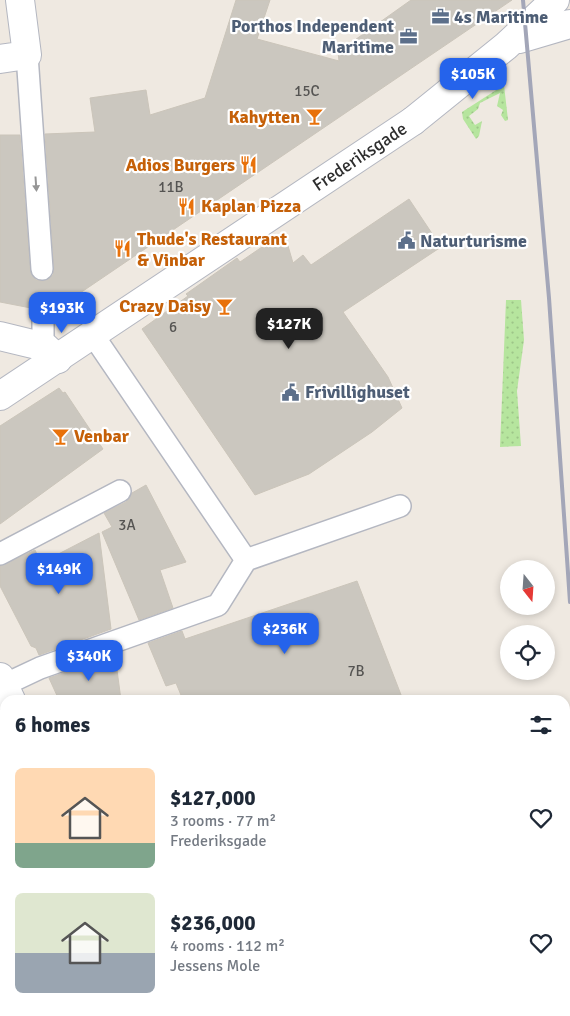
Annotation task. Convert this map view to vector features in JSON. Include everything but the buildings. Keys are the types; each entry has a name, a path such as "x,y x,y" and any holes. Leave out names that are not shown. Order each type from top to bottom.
{"street":[{"path":"0,59 27,55 20,0"},
{"name":"Frederiksgade","path":"0,396 51,353 93,335 242,233 413,120 506,46 556,0"},
{"name":"Frederiksgade","path":"506,46 526,36 570,24"},
{"path":"0,336 51,353"}],"lane":[{"path":"27,55 42,270"},
{"path":"43,311 51,353"},
{"path":"93,335 246,560"},
{"path":"0,554 120,490"},
{"path":"5,687 40,668 218,605 246,560 400,506"}],"green space":[{"path":"504,85 508,120 505,121 501,115 503,110 497,106 500,93 480,103 478,109 469,116 475,125 482,121 479,136 476,139 463,119 462,112"},
{"path":"506,300 521,300 524,340 517,391 521,446 500,447"}],"railway":[{"path":"523,0 549,298 570,602"}],"place":[{"name":"4s Maritime","path":"440,17"},
{"name":"Porthos Independent Maritime","path":"408,36"},
{"name":"Kahytten","path":"314,117"},
{"name":"Adios Burgers","path":"249,165"},
{"name":"Kaplan Pizza","path":"187,206"},
{"name":"Naturturisme","path":"406,241"},
{"name":"Thude's Restaurant & Vinbar","path":"123,249"},
{"name":"Crazy Daisy","path":"225,306"},
{"name":"Frivillighuset","path":"291,392"},
{"name":"Venbar","path":"60,436"}]}
